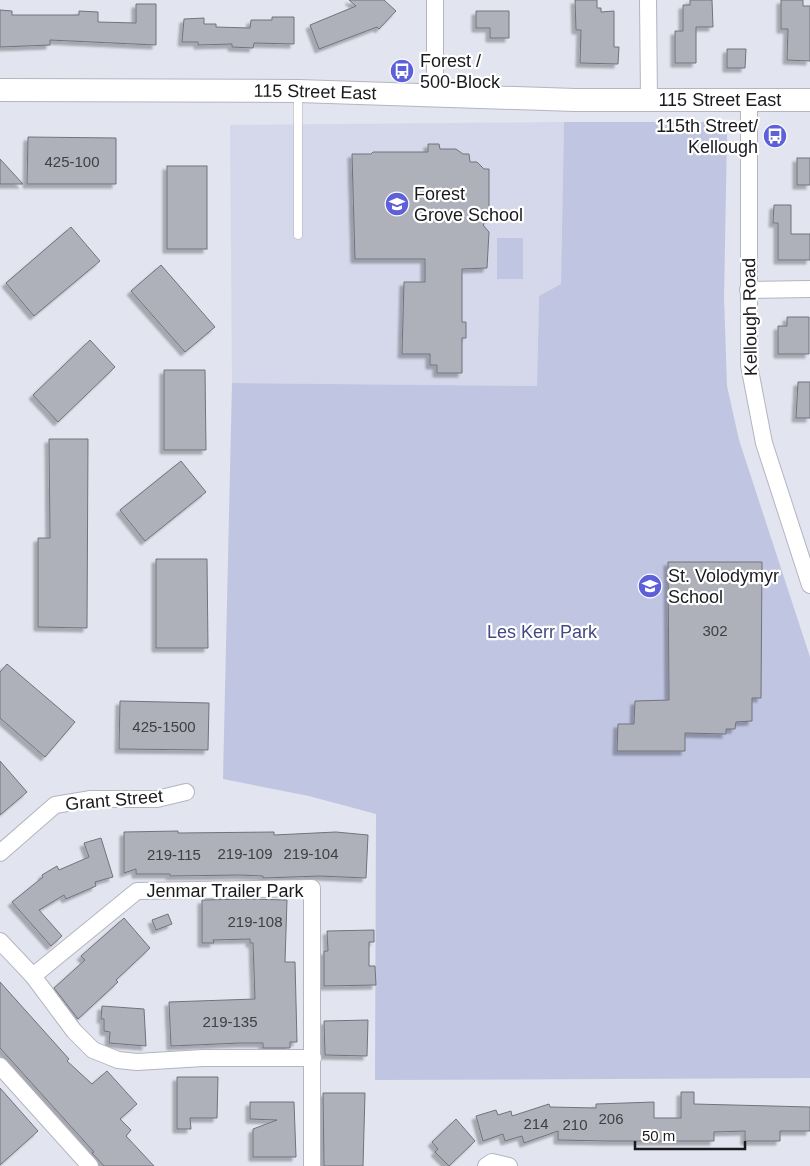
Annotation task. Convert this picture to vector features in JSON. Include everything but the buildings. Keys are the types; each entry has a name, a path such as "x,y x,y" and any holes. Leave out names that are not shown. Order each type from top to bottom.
{"street":[{"path":"435,0 435,94"},
{"path":"648,0 649,99"},
{"name":"115 Street East","path":"0,90 298,91 575,100 810,100"},
{"name":"Kellough Road","path":"749,100 747,339 752,388 764,443 810,585"},
{"path":"748,290 810,289"},
{"name":"Grant Street","path":"0,853 55,805 91,799 157,799 186,792"},
{"name":"Jenmar Trailer Park","path":"33,976 137,891 312,888 312,1166"},
{"path":"0,941 33,976 74,1031 93,1050 118,1060 137,1062 203,1058 313,1058"},
{"path":"0,1066 90,1166"},
{"path":"486,1166 492,1162 509,1166"}],"lane":[{"path":"298,91 298,235"}],"shaded area":[{"name":"Forest Grove School","path":"564,122 561,284 539,296 537,386 232,383 230,125"}],"green space":[{"name":"Les Kerr Park","path":"564,122 718,122 727,134 724,298 727,386 739,440 810,657 810,1078 375,1080 376,814 309,796 223,779 232,383 537,386 539,296 561,284"},
{"path":"497,238 523,238 523,279 497,279"}],"place":[{"name":"Forest / 500-Block","path":"402,71"},
{"name":"115th Street/ Kellough","path":"775,136"},
{"name":"Forest Grove School","path":"397,204"},
{"name":"St. Volodymyr School","path":"650,586"}]}
